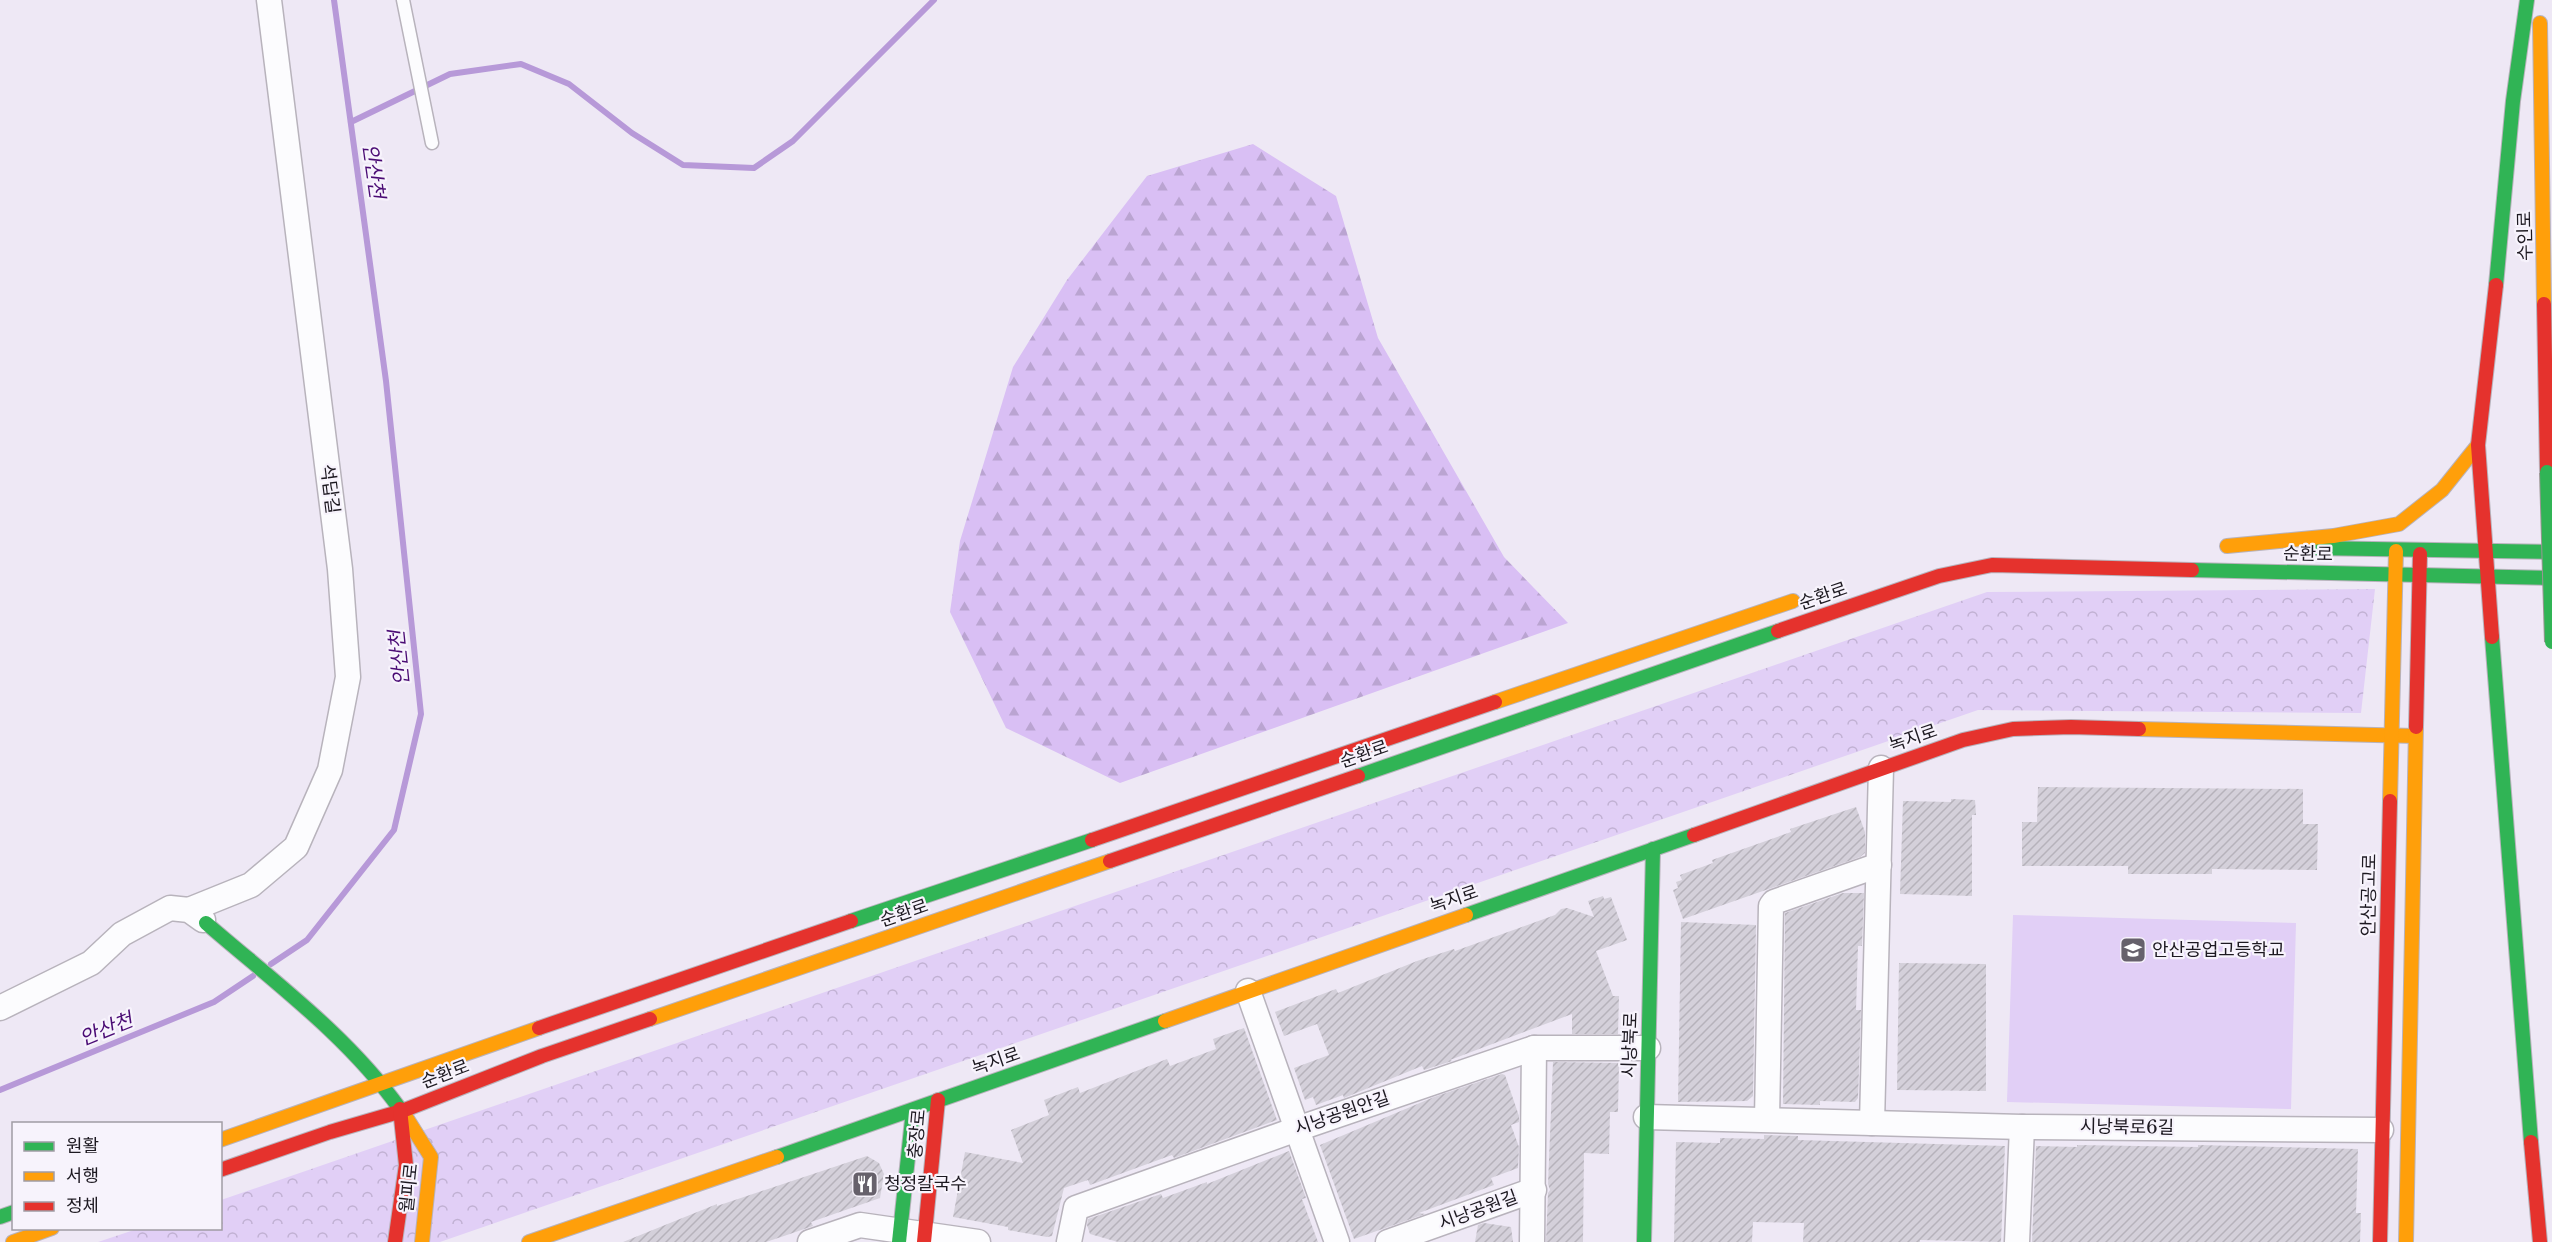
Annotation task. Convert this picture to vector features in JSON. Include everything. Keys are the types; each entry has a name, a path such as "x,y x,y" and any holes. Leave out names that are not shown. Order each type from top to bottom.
{"street":[{"name":"석답길","path":"0,1008 91,963 122,934 170,908 198,917 251,885 296,848 330,770 348,677 340,569 269,0"},
{"path":"2527,0 2513,102 2497,279 2478,445 2484,550 2526,1090 2540,1242"},
{"name":"수인로","path":"2540,0 2547,472 2552,642"},
{"name":"순환로","path":"2478,445 2442,490 2399,524 2334,536 2222,546 2552,552"},
{"name":"안산공고로","path":"2380,1242 2397,549"},
{"path":"2406,1242 2420,551"},
{"name":"순환로","path":"222,1169 402,1110 542,1056 1939,576 1992,566 2552,578"},
{"name":"순환로","path":"222,1139 381,1082 1808,596"},
{"name":"녹지로","path":"529,1242 555,1238 938,1100 1963,740 2013,729 2071,727 2415,736"},
{"path":"1872,1123 1881,768"},
{"name":"시낭북로","path":"1644,1242 1653,849"},
{"path":"1767,1119 1771,906 1774,902 1879,865"},
{"name":"월피로","path":"198,917 318,1018 381,1082 402,1110 431,1157 422,1242"},
{"path":"1248,991 1337,1242"},
{"name":"시낭공원안길","path":"1069,1242 1076,1208 1534,1048 1648,1048"},
{"name":"시낭공원길","path":"1532,1242 1534,1048"},
{"name":"충장로","path":"925,1238 938,1100"},
{"name":"월피로","path":"395,1242 406,1165 402,1110"},
{"name":"충장로","path":"900,1236 913,1110"},
{"name":"시낭북로6길","path":"1646,1117 2022,1126 2381,1130"},
{"path":"2017,1242 2022,1126"},
{"name":"시낭공원길","path":"1388,1242 1534,1190"},
{"path":"810,1242 860,1225 900,1236 978,1242"},
{"path":"13,1242 46,1230"}],"lane":[{"path":"402,0 432,143"}],"green space":[{"path":"1253,144 1336,196 1378,338 1504,557 1568,623 1120,783 1006,728 950,612 960,541 1013,367 1067,280 1147,176"},
{"path":"2375,589 2361,713 1978,710 440,1242 98,1242 134,1230 222,1230 222,1200 1987,592"},
{"path":"2013,915 2296,923 2291,1109 2007,1102"}],"building":[{"path":"2038,787 2303,789 2303,824 2318,824 2317,870 2212,869 2212,874 2128,874 2128,866 2022,866 2022,822 2037,822"},
{"path":"1951,799 1975,800 1976,815 1972,815 1972,896 1900,894 1903,801 1951,802"},
{"path":"1856,807 1865,832 1865,853 1860,857 1683,919 1673,890 1678,888 1676,882 1682,880 1680,875 1713,863 1712,860 1791,832 1790,829"},
{"path":"1843,893 1864,893 1862,946 1858,946 1856,1010 1861,1010 1858,1098 1855,1102 1820,1101 1820,1105 1783,1104 1785,913"},
{"path":"1603,896 1604,899 1611,897 1627,940 1596,951 1613,996 1619,996 1618,1034 1572,1034 1572,1014 1450,1060 1452,1061 1424,1070 1422,1066 1344,1098 1343,1095 1316,1105 1313,1097 1305,1100 1294,1068 1329,1055 1317,1024 1284,1036 1275,1012 1336,989 1338,993 1417,961 1454,949 1455,951 1555,915 1561,909 1567,908 1594,917 1588,901"},
{"path":"1681,922 1756,925 1753,1096 1747,1101 1678,1102"},
{"path":"1899,963 1986,964 1986,1091 1897,1090"},
{"path":"1244,1028 1277,1120 1174,1158 1172,1155 1090,1185 1088,1180 1064,1188 1052,1236 1008,1230 1008,1227 953,1217 965,1152 1023,1163 1011,1130 1049,1115 1044,1100 1078,1087 1080,1093 1167,1059 1170,1066 1216,1049 1213,1039"},
{"path":"1553,1062 1619,1063 1618,1112 1610,1112 1609,1154 1584,1153 1583,1242 1546,1242 1550,1190 1548,1184"},
{"path":"1502,1074 1505,1075 1519,1116 1519,1122 1511,1125 1519,1147 1518,1168 1491,1178 1494,1185 1419,1213 1425,1214 1354,1239 1320,1145 1434,1097"},
{"path":"1764,1135 1798,1136 1798,1140 2005,1146 2001,1242 1920,1240 1920,1242 1803,1242 1804,1223 1753,1222 1752,1242 1674,1242 1676,1142 1720,1143 1720,1138 1764,1139"},
{"path":"2077,1145 2358,1149 2356,1213 2361,1213 2360,1242 2032,1242 2036,1146 2077,1147"},
{"path":"1289,1151 1306,1198 1302,1199 1318,1242 1118,1242 1090,1234 1088,1219 1161,1194 1163,1198 1207,1182 1207,1184"},
{"path":"867,1156 879,1163 884,1174 880,1198 811,1222 813,1226 766,1242 623,1242 717,1204 717,1206"},
{"path":"1484,1223 1511,1227 1513,1242 1475,1242 1478,1225"}],"waterway":[{"name":"안산천","path":"271,964 307,940 394,830 421,714 386,381 334,0"},
{"path":"351,122 450,74 521,64 569,84 632,133 683,165 754,168 793,141 934,0"},
{"name":"안산천","path":"0,1090 214,1002 253,976"}],"traffic: fast":[{"path":"2496,285 2513,101 2527,0"},
{"path":"2547,472 2552,642"},
{"path":"2311,548 2552,552"},
{"path":"2192,570 2552,578"},
{"path":"1358,776 1778,631"},
{"path":"2492,637 2531,1142"},
{"path":"1466,915 1694,835"},
{"path":"851,921 1092,840"},
{"path":"1644,1242 1653,849"},
{"path":"206,923 333,1033 357,1057 400,1109"},
{"path":"777,1157 1165,1021"},
{"path":"899,1242 913,1110"},
{"path":"0,1217 12,1213"}],"traffic: slow":[{"path":"2540,23 2544,304"},
{"path":"2227,546 2333,536 2399,524 2442,490 2478,445"},
{"path":"2390,801 2396,551"},
{"path":"1495,702 1793,601"},
{"path":"2406,1242 2416,727"},
{"path":"2139,729 2415,736"},
{"path":"650,1019 1110,861"},
{"path":"1165,1021 1466,915"},
{"path":"222,1139 539,1028"},
{"path":"404,1114 431,1157 422,1242"},
{"path":"529,1242 777,1157"},
{"path":"13,1242 46,1230"}],"traffic: jam":[{"path":"2492,637 2478,445 2496,285"},
{"path":"2544,304 2547,472"},
{"path":"2416,727 2420,554"},
{"path":"1778,631 1939,576 1992,565 2192,570"},
{"path":"1092,840 1495,702"},
{"path":"1694,835 1963,740 2013,729 2071,727 2139,729"},
{"path":"1110,861 1358,776"},
{"path":"2380,1242 2390,801"},
{"path":"539,1028 851,921"},
{"path":"222,1169 330,1132 402,1111 542,1056 650,1019"},
{"path":"924,1242 938,1100"},
{"path":"395,1242 406,1165 400,1109"},
{"path":"2531,1142 2540,1242"}],"place":[{"name":"안산공업고등학교","path":"2133,950"},
{"name":"청정칼국수","path":"865,1184"}]}
